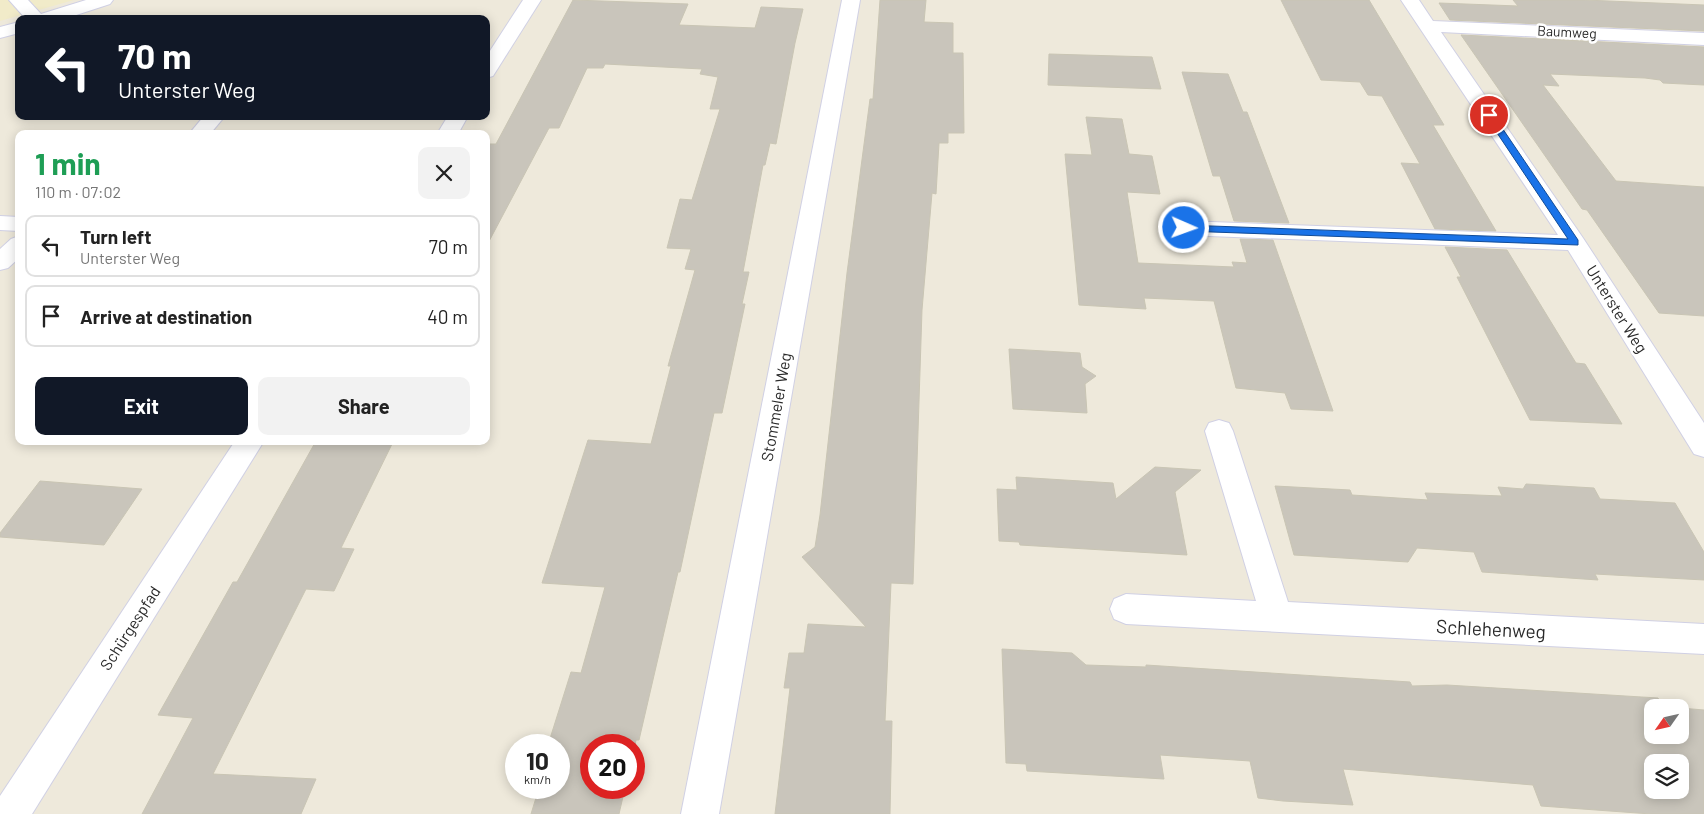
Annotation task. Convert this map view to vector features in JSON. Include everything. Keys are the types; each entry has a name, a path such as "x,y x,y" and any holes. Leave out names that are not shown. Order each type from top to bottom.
{"street":[{"path":"18,0 32,15"},
{"path":"57,15 104,0"},
{"path":"490,66 532,0"},
{"name":"Stommeler Weg","path":"700,814 851,0"},
{"name":"Unterster Weg","path":"1410,0 1575,242 1703,443"},
{"name":"Baumweg","path":"1429,26 1704,39"},
{"path":"0,33 15,28"},
{"path":"203,130 211,120"},
{"path":"0,223 15,224"},
{"path":"1184,228 1575,242"},
{"path":"0,262 15,248"},
{"path":"1219,431 1277,618"},
{"name":"Schürgespfad","path":"10,814 247,445"},
{"name":"Schlehenweg","path":"1126,609 1704,640"}],"shaded area":[{"path":"0,0 74,0 21,15 15,15 15,17 0,21"}],"building":[{"path":"573,0 688,4 679,25 755,28 761,7 803,9 776,144 770,143 765,165 763,165 743,272 749,272 742,304 745,304 722,413 714,413 680,572 678,572 640,734 580,734 580,799 622,799 619,814 531,814 536,799 570,799 570,734 551,734 571,672 581,673 605,587 542,583 588,440 651,444 671,366 668,366 695,270 685,269 691,249 667,248 680,199 692,200 720,109 710,109 718,77 700,74 702,69 605,64 603,68 587,68 559,128 549,128 490,239 490,144 496,144"},
{"path":"880,0 926,0 924,22 953,23 953,53 963,53 964,133 948,133 948,143 939,143 936,194 932,193 922,310 913,584 891,583 885,721 892,721 890,814 775,814 790,688 784,688 789,653 804,653 808,624 866,627 802,557 815,547 820,515 847,273 870,99 873,99"},
{"path":"1281,0 1369,0 1444,125 1433,125 1496,231 1435,229 1401,163 1420,164 1382,96 1368,95 1360,82 1321,80"},
{"path":"1513,0 1585,0 1704,5 1704,31 1450,20 1439,3 1518,6"},
{"path":"1461,35 1704,47 1704,85 1663,83 1660,80 1645,78 1550,74 1559,86 1543,85 1616,181 1704,187 1704,316 1659,313 1587,210 1582,209"},
{"path":"1049,54 1152,57 1161,89 1048,85"},
{"path":"1182,72 1228,74 1243,112 1247,112 1289,223 1234,221 1220,176 1213,176"},
{"path":"1086,117 1122,119 1129,154 1152,156 1160,194 1127,192 1138,263 1234,267 1232,262 1247,263 1240,239 1273,240 1333,411 1291,409 1285,393 1236,388 1214,301 1144,298 1146,309 1079,305 1065,154 1092,155"},
{"path":"1445,247 1507,250 1576,363 1585,364 1622,424 1530,420 1457,277 1461,277"},
{"path":"1009,349 1080,353 1082,367 1096,376 1085,384 1087,413 1013,409"},
{"path":"314,445 392,445 341,548 354,549 334,591 306,589 213,774 316,779 301,814 142,814 193,718 158,715 233,582 237,582"},
{"path":"1155,467 1201,470 1175,492 1187,555 1020,545 1019,542 999,541 997,489 1017,490 1016,477 1113,483 1116,499"},
{"path":"40,481 142,489 104,545 0,537 0,533"},
{"path":"1526,484 1594,488 1600,499 1675,503 1704,552 1704,580 1595,574 1598,580 1482,572 1474,552 1417,548 1408,562 1294,555 1275,486 1350,490 1352,495 1428,500 1425,493 1502,496 1498,487 1523,489"},
{"path":"1002,649 1072,653 1086,665 1146,667 1146,665 1410,682 1412,686 1447,685 1658,698 1644,699 1644,744 1689,744 1689,709 1704,710 1704,814 1651,814 1541,806 1533,785 1343,769 1353,805 1283,801 1258,798 1250,761 1160,755 1164,779 1027,771 1026,764 1006,763"}],"route":[{"path":"1184,228 1575,242 1489,115"}]}
